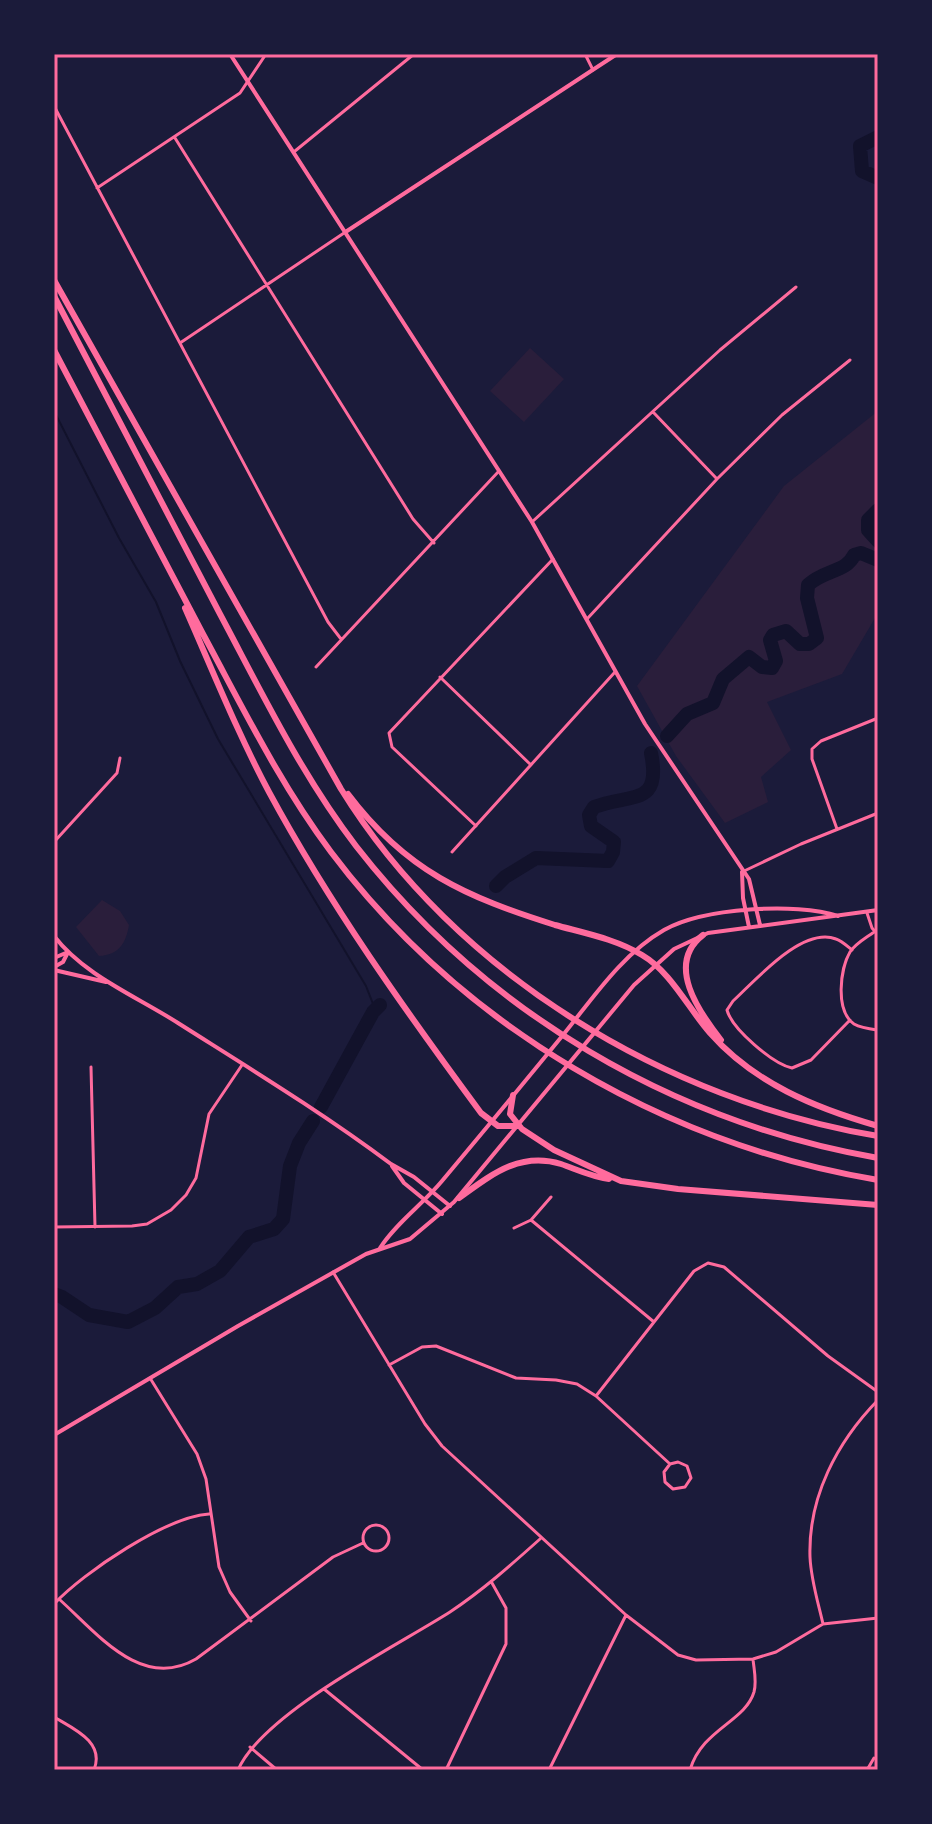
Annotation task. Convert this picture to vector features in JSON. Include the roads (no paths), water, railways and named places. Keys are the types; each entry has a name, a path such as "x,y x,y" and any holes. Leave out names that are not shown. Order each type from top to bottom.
{"highway":[{"path":"54,280 316,748 361,821 416,887 474,943 546,998 627,1049 703,1086 787,1115 878,1136"},
{"path":"54,296 290,747 338,821 403,902 445,944 502,992 550,1027 614,1066 681,1100 736,1121 822,1147 878,1158"},
{"path":"54,350 258,738 296,802 357,885 397,930 488,1009 598,1082 705,1133 761,1152 878,1180"},
{"path":"168,567 231,715 278,809 389,986 481,1113 501,1127 518,1126"},
{"path":"316,748 372,823 401,851 434,876 485,902 635,951 655,964 708,1031 745,1066 796,1097 878,1126"},
{"path":"703,935 693,943 687,955 687,978 706,1020 745,1066"},
{"path":"513,1095 510,1114 518,1126 568,1158 621,1181"},
{"path":"459,1198 498,1170 528,1160 550,1162 595,1178 678,1189 878,1205"}],"street":[{"path":"230,54 532,522 655,741 751,882 760,925"},
{"path":"97,188 240,93 266,54"},
{"path":"295,151 414,54"},
{"path":"585,54 593,70"},
{"path":"180,343 617,54"},
{"path":"54,106 328,622 341,639"},
{"path":"175,138 413,519 434,543"},
{"path":"532,522 720,350 796,287"},
{"path":"587,619 717,479 782,415 850,360"},
{"path":"654,413 717,479"},
{"path":"316,667 499,471"},
{"path":"476,826 389,741 391,728 553,559"},
{"path":"452,852 615,672"},
{"path":"440,677 531,765"},
{"path":"837,829 812,759 812,748 821,741 878,718"},
{"path":"54,842 117,773 120,758"},
{"path":"742,872 878,813"},
{"path":"742,872 749,927"},
{"path":"54,1435 333,1272 380,1248 405,1242 442,1214 459,1198 616,1006 655,964 678,946 703,935 878,910"},
{"path":"380,1248 433,1192 597,993 635,951 661,932 686,920 745,911 813,911 839,916"},
{"path":"867,913 876,934 852,950 845,965 843,1009 850,1020 860,1027 878,1030"},
{"path":"54,936 68,952 110,982 408,1173 450,1206"},
{"path":"850,1020 811,1060 792,1068 767,1055 733,1023 727,1010 733,1001 800,944 824,938 837,940 852,950"},
{"path":"54,958 68,952"},
{"path":"54,968 63,962 68,952"},
{"path":"54,968 110,982"},
{"path":"54,1227 147,1224 162,1218 179,1202 196,1178 209,1114 242,1065"},
{"path":"91,1067 95,1227"},
{"path":"391,1164 400,1179 442,1214"},
{"path":"514,1228 531,1220 551,1197"},
{"path":"531,1220 654,1322"},
{"path":"596,1396 694,1271 708,1263 718,1264 828,1356 878,1392"},
{"path":"333,1272 436,1439 626,1615 678,1655 696,1660 753,1659 776,1652 823,1624 878,1618"},
{"path":"389,1365 422,1347 436,1346 516,1378 577,1384 596,1396 670,1464"},
{"path":"150,1378 197,1454 206,1479 209,1514 224,1580 251,1621"},
{"path":"823,1624 810,1558 820,1491 845,1439 878,1400"},
{"path":"680,1462 689,1468 691,1478 685,1487 675,1489 667,1484 664,1472 670,1464 680,1462"},
{"path":"54,1604 81,1577 143,1541 187,1517 209,1514"},
{"path":"379,1525 389,1533 389,1542 381,1551 372,1551 363,1543 364,1532 371,1526 379,1525"},
{"path":"238,1770 250,1747 294,1709 452,1611 492,1583 541,1538"},
{"path":"59,1599 119,1652 145,1666 166,1670 187,1665 251,1621 333,1557 363,1543"},
{"path":"446,1770 506,1644 506,1608 492,1583"},
{"path":"549,1770 626,1615"},
{"path":"690,1770 695,1755 707,1739 748,1704 755,1684 753,1659"},
{"path":"324,1689 423,1770"},
{"path":"54,1717 83,1735 93,1746 97,1757 94,1770"},
{"path":"250,1747 277,1770"},
{"path":"867,1770 874,1758"}],"waterway":[{"path":"878,137 860,146 862,171 878,178"},
{"path":"54,411 119,538 156,602 180,661 218,739 366,986 375,1009"},
{"path":"878,510 868,520 868,530 878,541"},
{"path":"667,736 687,714 713,703 723,679 749,657 762,667 772,668 776,661 770,640 773,635 786,631 800,644 809,644 817,638 807,598 808,585 846,565 854,555 861,553 878,560"},
{"path":"496,886 536,858 608,861 614,842 591,826 589,815 594,807 631,798 648,790 653,770 651,753"},
{"path":"321,1107 373,1012 380,1005"},
{"path":"54,1294 89,1315 128,1322 155,1308 178,1287 197,1284 220,1271 249,1237 274,1229 283,1219 290,1166 299,1143 313,1121"}]}
